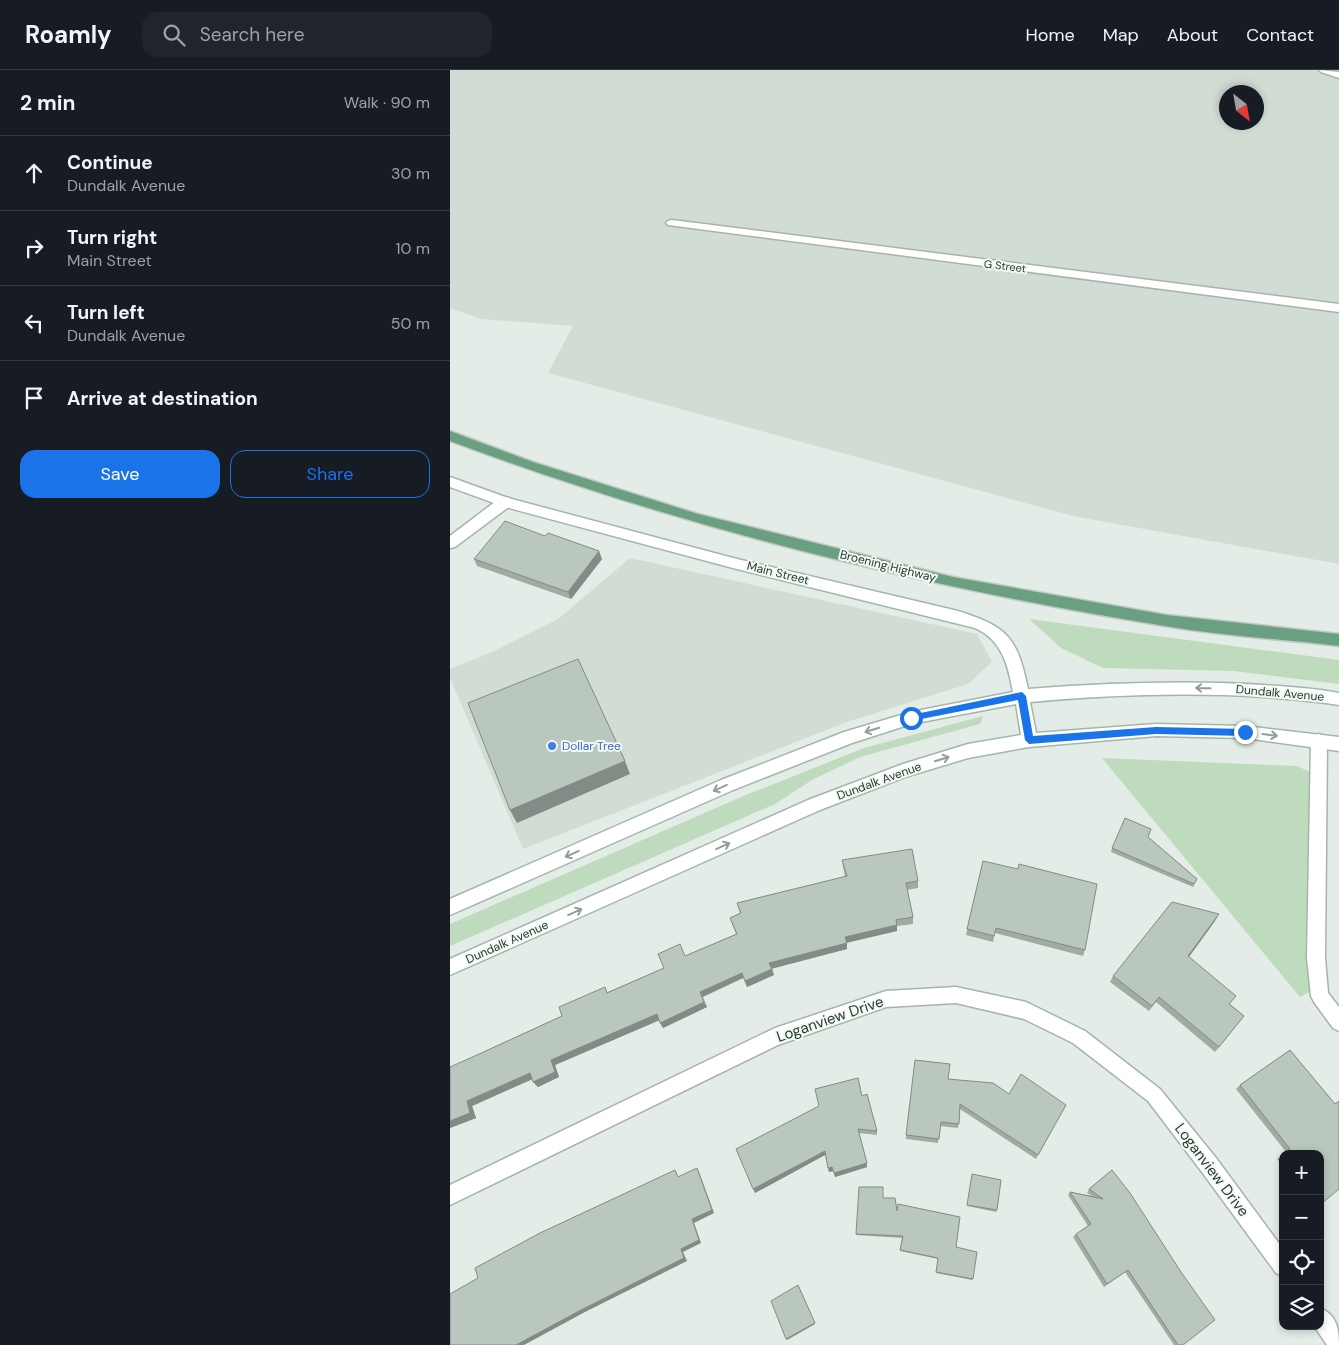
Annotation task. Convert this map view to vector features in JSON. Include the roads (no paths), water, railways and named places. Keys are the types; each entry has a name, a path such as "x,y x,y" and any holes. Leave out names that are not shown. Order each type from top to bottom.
{"main road":[{"name":"Broening Highway","path":"450,436 546,470 698,519 953,582 1167,621 1339,640"}],"street":[{"path":"1324,70 1339,75"},
{"name":"G Street","path":"672,223 1339,308"},
{"name":"Main Street","path":"450,482 505,502 732,563 958,617 985,626 1001,637 1009,652 1022,696 1029,740"},
{"path":"450,543 505,502"},
{"name":"Dundalk Avenue","path":"450,907 727,785 849,737 911,718 1022,696 1109,689 1229,689 1317,695 1339,699"},
{"name":"Dundalk Avenue","path":"450,967 823,802 903,771 968,751 1029,740 1156,730 1245,732 1339,744"},
{"path":"1319,742 1316,958 1320,996 1339,1022"},
{"name":"Loganview Drive","path":"450,1195 775,1037 886,999 956,994 1026,1010 1079,1037 1124,1070 1154,1095 1209,1165 1279,1261"},
{"path":"1324,1323 1339,1344"}],"place":[{"name":"Dollar Tree","path":"552,746"}]}
